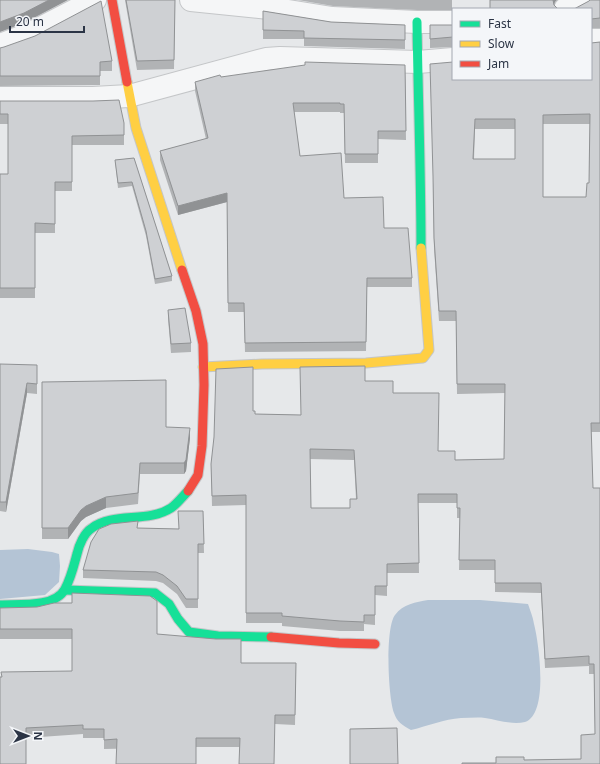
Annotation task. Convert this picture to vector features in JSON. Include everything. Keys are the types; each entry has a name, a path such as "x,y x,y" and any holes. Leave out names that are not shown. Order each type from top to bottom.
{"street":[{"path":"0,45 47,25 95,0"},
{"path":"0,605 37,604 55,599 66,590 79,546 90,528 108,520 152,515 171,508 188,491 198,475 202,446 204,385 203,344 196,311 136,128 112,0"},
{"path":"191,0 269,8 332,18 452,22"},
{"path":"567,8 583,0"},
{"path":"203,367 404,361 423,358 429,350 421,248 417,22"},
{"path":"0,98 93,98 129,96 266,59 280,58 418,62 452,59"},
{"path":"66,590 155,593 169,604 178,619 190,632 218,636 258,636 339,643 375,644"}],"water":[{"path":"28,549 59,554 59,582 45,595 0,599 0,550"},
{"path":"428,600 480,600 528,604 533,619 538,646 540,661 540,692 537,706 532,716 525,722 510,723 482,718 461,718 442,721 411,730 398,721 392,705 388,663 392,622 395,615 402,608 414,603"}],"building":[{"path":"0,0 49,0 24,13 0,22"},
{"path":"126,0 175,0 174,60 137,61"},
{"path":"490,0 553,0 554,5 557,8 490,8"},
{"path":"600,0 600,18 592,19 592,8 576,8 589,1"},
{"path":"101,1 112,61 100,62 100,76 0,76 0,48 35,36"},
{"path":"263,11 331,22 405,25 405,40 304,38 304,31 263,30"},
{"path":"430,25 452,25 452,37 430,39"},
{"path":"600,42 600,423 591,423 593,488 600,488 600,764 462,764 496,763 496,757 524,757 524,760 581,759 581,735 595,734 594,664 589,664 589,656 545,659 541,583 495,583 495,560 459,560 460,508 457,508 457,494 418,494 419,563 387,564 387,586 375,586 375,615 364,615 364,622 282,616 282,613 246,613 246,495 212,496 211,464 214,437 216,369 253,367 253,411 255,411 255,414 301,415 300,367 365,366 365,381 393,381 393,393 439,393 438,451 455,451 455,460 504,459 505,384 457,384 456,311 439,311 434,238 430,64 452,62 452,80 592,80 592,43","holes":["590,114 589,183 587,183 586,197 543,197 543,115","475,119 515,119 515,159 473,159","310,449 354,450 357,499 350,499 350,508 311,508"]},
{"path":"305,62 405,65 406,131 378,131 378,154 345,154 344,104 293,103 300,156 341,153 344,198 383,197 384,228 408,228 412,278 367,278 366,342 245,343 244,303 228,303 227,193 178,206 160,151 208,138 195,82 220,75 221,77 305,65"},
{"path":"119,100 124,123 124,135 72,136 72,182 55,182 55,224 35,223 35,288 0,288 0,174 8,174 8,114 0,114 0,101"},
{"path":"134,158 172,276 155,279 146,231 132,182 118,183 115,160"},
{"path":"185,308 191,343 171,344 168,310"},
{"path":"0,364 37,365 37,384 27,383 6,502 0,502"},
{"path":"166,380 166,427 190,428 186,460 184,463 140,463 138,493 106,497 86,506 81,510 68,528 42,528 42,382"},
{"path":"178,511 203,511 204,544 198,544 198,599 186,599 177,586 163,575 156,572 83,570 91,542 99,529 111,524 138,521 137,528 179,529"},
{"path":"72,593 150,596 157,601 157,634 216,639 241,639 241,663 296,663 295,715 275,715 274,764 239,764 240,738 196,738 196,764 116,764 117,739 104,740 104,729 83,729 83,725 26,728 26,764 0,764 1,672 72,671 72,629 0,629 0,608 37,607 54,603 72,603"},
{"path":"397,728 398,764 350,764 350,729"}],"traffic: fast":[{"path":"417,22 421,248"},
{"path":"0,605 36,604 45,602 60,595 65,589 71,576 81,543 89,530 100,523 110,520 162,513 171,508 188,491"},
{"path":"65,590 155,593 169,604 178,619 189,632 218,636 271,637"}],"traffic: slow":[{"path":"127,82 136,128 182,270"},
{"path":"203,367 262,364 366,363 423,358 429,350 421,248"}],"traffic: jam":[{"path":"112,0 127,82"},
{"path":"182,270 196,311 203,344 204,385 202,446 198,475 188,491"},
{"path":"271,637 339,643 375,644"}]}
